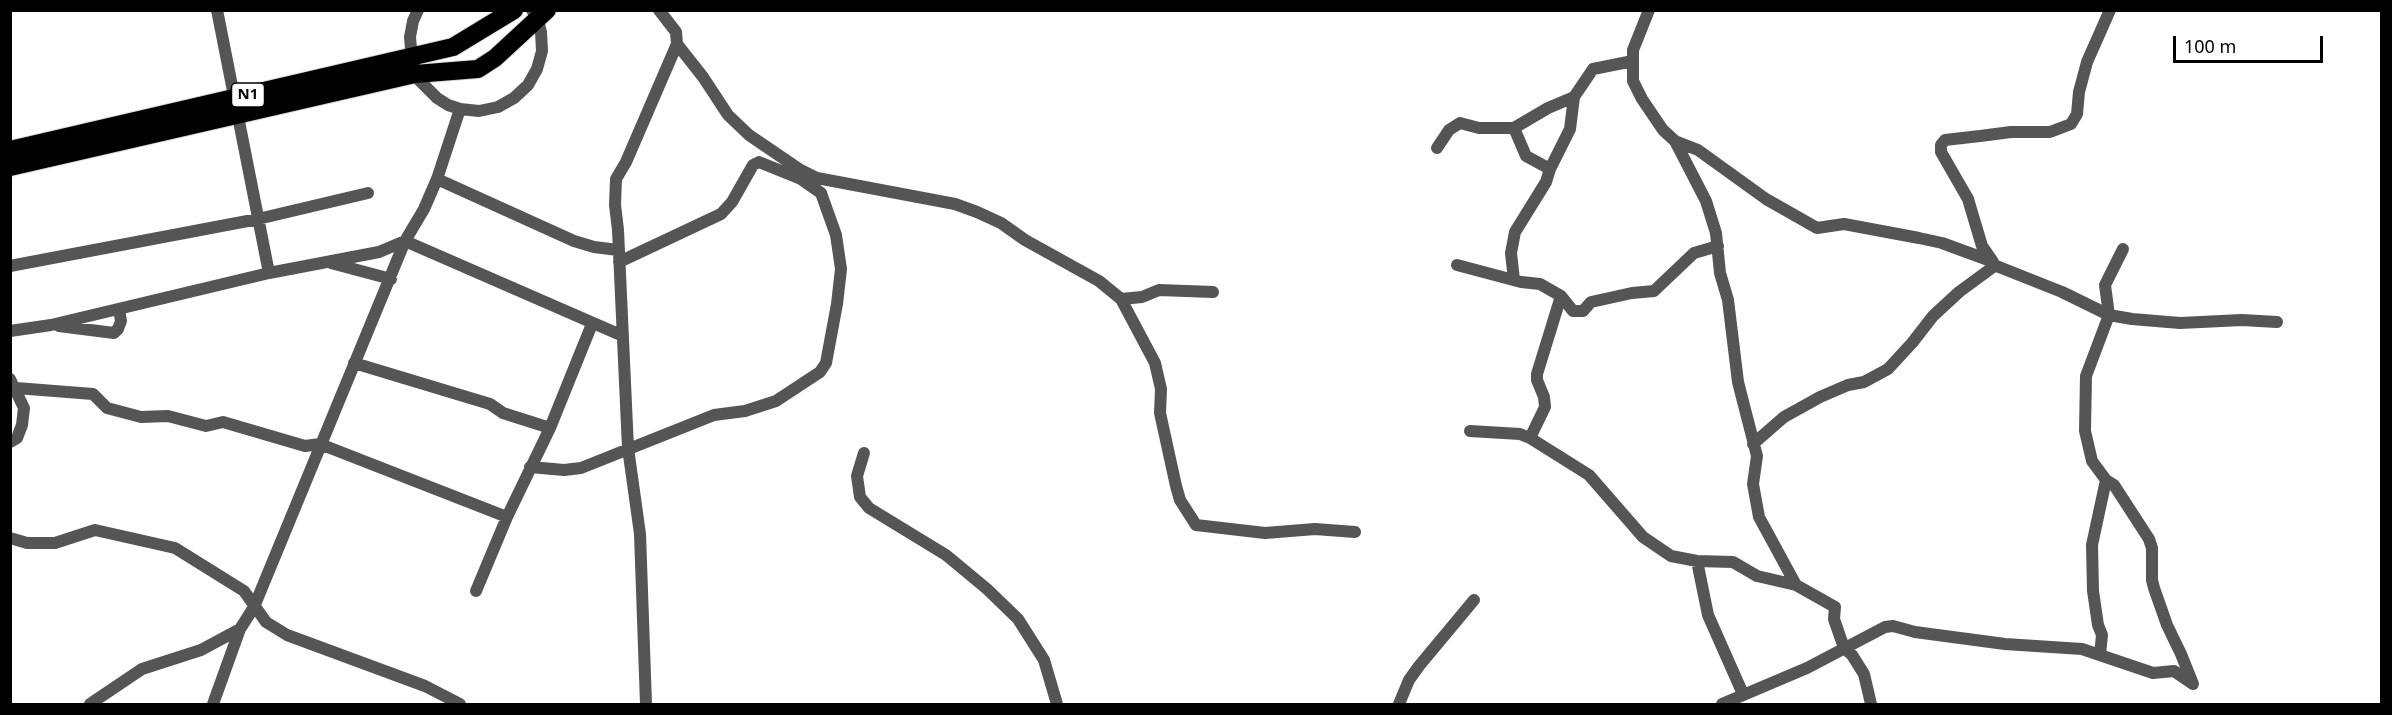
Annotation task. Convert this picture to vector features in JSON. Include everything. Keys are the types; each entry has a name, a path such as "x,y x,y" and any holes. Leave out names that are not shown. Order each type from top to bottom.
{"highway":[{"name":"N1","path":"10,167 237,107 413,66 483,31 513,10"},
{"name":"N1","path":"413,66 462,71 478,69 495,58 539,13"},
{"path":"483,31 494,50 495,58"},
{"path":"453,47 462,71"},
{"name":"N1","path":"10,150 237,107"}],"street":[{"path":"217,10 269,273"},
{"path":"418,10 410,38 413,66 427,90 437,99 460,109 479,111 498,107 514,98 528,85 537,69 542,51 539,13"},
{"path":"646,705 640,534 628,448 616,179 626,162 677,44 676,32 659,10"},
{"path":"1649,10 1633,50 1633,81 1663,130 1675,141 1706,201 1718,246 1720,273 1728,300 1738,382 1757,462 1753,484 1759,516 1796,585"},
{"path":"1994,263 1982,246 1968,199 1941,152 1941,145 1945,140 2012,132 2050,132 2071,124 2077,114 2079,92 2087,62 2110,10"},
{"path":"677,44 703,77 728,115 748,135 799,169 817,178 927,198 977,212 1001,223 1025,240 1099,281 1121,299 1155,363 1159,376 1160,413 1176,486 1180,500 1196,525 1265,533 1315,530 1355,532"},
{"path":"1514,280 1511,253 1515,232 1546,182 1570,129 1574,98 1593,69 1633,61"},
{"path":"1437,147 1449,130 1460,123 1479,128 1514,128 1548,108 1574,98"},
{"path":"213,705 240,629 254,607 405,241 424,209 437,179 460,109"},
{"path":"1514,128 1526,156 1550,169"},
{"path":"1675,141 1698,150 1766,199 1817,228 1844,224 1950,246 2062,292 2109,315 2180,323 2242,320 2277,322"},
{"path":"437,179 574,241 618,256 722,214 732,202 748,171 759,162 801,179 821,193 836,234 841,269 837,304 826,363 820,372 776,401 745,411 714,415 581,468 564,470 530,467"},
{"path":"10,266 258,219 368,193"},
{"path":"10,331 51,325 269,273 379,252 405,241 623,336"},
{"path":"1457,265 1514,280 1540,284 1561,296 1573,311 1583,311 1591,302 1632,293 1654,291 1694,253 1718,246"},
{"path":"1722,705 1893,626 1915,632 2014,645 2082,650 2153,673 2174,671 2193,684 2167,626 2154,588 2152,548 2149,539 2114,485 2106,480 2092,461 2085,431 2088,367 2109,315 2105,285 2123,249"},
{"path":"327,262 390,279"},
{"path":"1753,444 1784,417 1820,397 1848,385 1864,382 1888,369 1912,344 1933,316 1959,292 1985,274 1994,263"},
{"path":"1121,299 1142,297 1159,290 1213,291"},
{"path":"1530,438 1545,407 1537,374 1561,296"},
{"path":"51,325 114,333 121,321 119,309"},
{"path":"476,591 507,517 550,428 592,324"},
{"path":"354,363 490,404 502,413 550,428"},
{"path":"13,383 93,394 107,408 141,417 168,416 206,426 223,422 305,446 320,444 507,517"},
{"path":"10,442 17,438 24,408 13,383"},
{"path":"1470,431 1520,434 1530,438 1589,475 1647,541 1671,556 1697,561 1733,562 1757,576 1796,585 1835,608 1834,619 1844,648 1852,655 1864,674 1871,705"},
{"path":"864,453 857,476 860,496 869,508 946,555 987,589 1018,619 1044,660 1057,705"},
{"path":"2100,655 2102,635 2098,625 2093,591 2092,545 2106,480"},
{"path":"10,538 27,543 55,543 95,530 175,548 244,591 266,622 287,635 425,686 460,705"},
{"path":"1697,561 1708,615 1743,694"},
{"path":"1399,705 1409,680 1419,666 1474,600"},
{"path":"91,704 142,669 201,650 240,629"}]}
